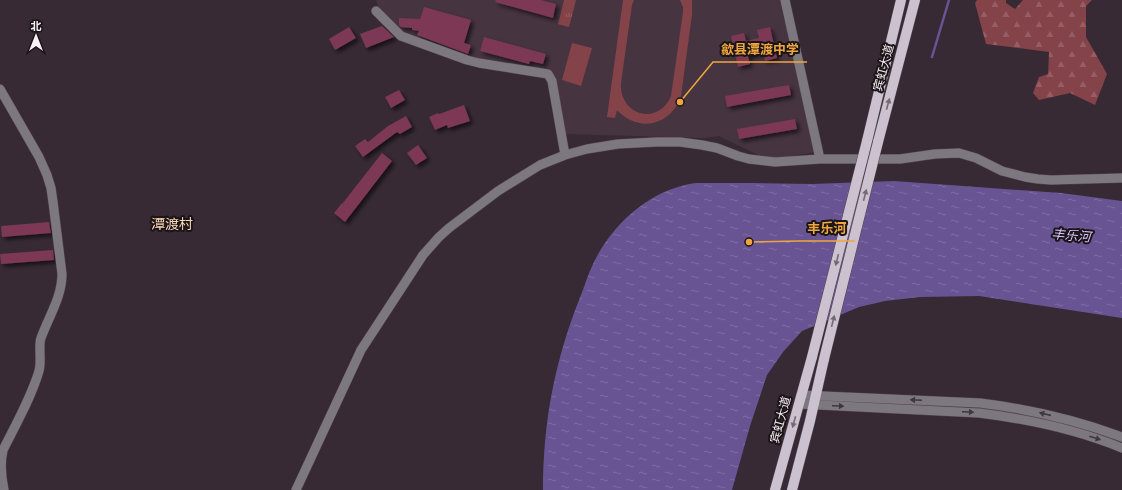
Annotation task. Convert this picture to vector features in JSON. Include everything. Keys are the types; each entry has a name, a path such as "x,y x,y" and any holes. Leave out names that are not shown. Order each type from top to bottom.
{"main road":[{"name":"宾虹大道","path":"776,490 812,358 901,0"},
{"name":"宾虹大道","path":"815,400 878,142 916,0"},
{"path":"792,490 815,400"}],"street":[{"path":"785,0 820,159"},
{"path":"376,10 401,36 467,60 548,74 552,81 565,154"},
{"path":"0,89 39,157 47,175 52,195 62,274 62,282 58,297 40,340 41,363 34,386 1,457 1,471 4,490"},
{"path":"296,490 361,350 423,255 449,228 498,191 540,165 565,154 618,144 656,142 680,142 702,145 717,148 744,157 769,162 820,159 900,159 935,154 960,153 976,158 1002,171 1025,177 1050,180 1122,178"},
{"path":"800,400 980,403 1007,406 1060,417 1122,437"},
{"path":"815,400 1005,416 1085,434 1122,448"}],"shaded area":[{"path":"376,0 780,0 815,152 781,158 760,156 719,136 705,138 563,134 551,70 506,66 478,60 404,34 379,9"}],"green space":[{"path":"564,0 576,0 569,27 558,24"},
{"path":"623,0 634,0 632,5 621,83 622,94 626,103 633,110 649,114 658,111 665,105 671,96 683,12 683,7 680,0 692,0 692,15 681,96 670,114 662,120 653,123 644,124 634,122 617,110 615,118 607,117"},
{"path":"977,0 1006,0 1006,3 1015,9 1023,0 1092,0 1086,6 1086,37 1107,74 1095,105 1070,93 1039,100 1033,93 1039,77 1048,74 1049,52 986,44 975,3"},
{"path":"572,43 592,48 581,86 562,80"}],"water":[{"path":"894,181 1061,193 1122,201 1122,318 979,296 920,297 885,301 859,307 802,331 783,352 767,375 750,426 732,490 543,490 545,440 548,415 552,391 564,343 593,264 611,235 634,211 663,193 696,183 812,184"}],"building":[{"path":"496,0 541,0 556,4 553,18 495,2"},
{"path":"424,7 471,20 464,43 471,45 468,54 417,35 419,31 412,30 412,28 401,27 399,25 399,18 420,19"},
{"path":"382,26 394,37 366,48 360,34"},
{"path":"349,27 356,38 335,50 329,39"},
{"path":"770,27 777,58 765,61 763,52 748,56 750,64 738,67 731,36 744,33 746,41 759,38 757,30"},
{"path":"484,37 546,54 543,64 530,61 529,64 480,51"},
{"path":"789,85 791,95 727,107 725,96"},
{"path":"399,90 405,100 391,108 385,97"},
{"path":"464,105 470,121 448,128 447,125 435,130 429,117"},
{"path":"406,116 412,127 400,134 397,132 363,157 355,146 365,139 368,142 388,126"},
{"path":"795,119 797,129 739,139 737,129"},
{"path":"418,145 427,158 416,165 407,153"},
{"path":"382,153 392,161 345,222 334,213"},
{"path":"49,222 51,233 2,237 1,226"},
{"path":"53,250 54,260 1,264 0,254"}],"waterway":[{"path":"932,57 949,0"}],"place":[{"name":"歙县潭渡中学","path":"680,102"},
{"name":"丰乐河","path":"749,242"}],"district":[{"name":"潭渡村","path":"172,224"}]}
